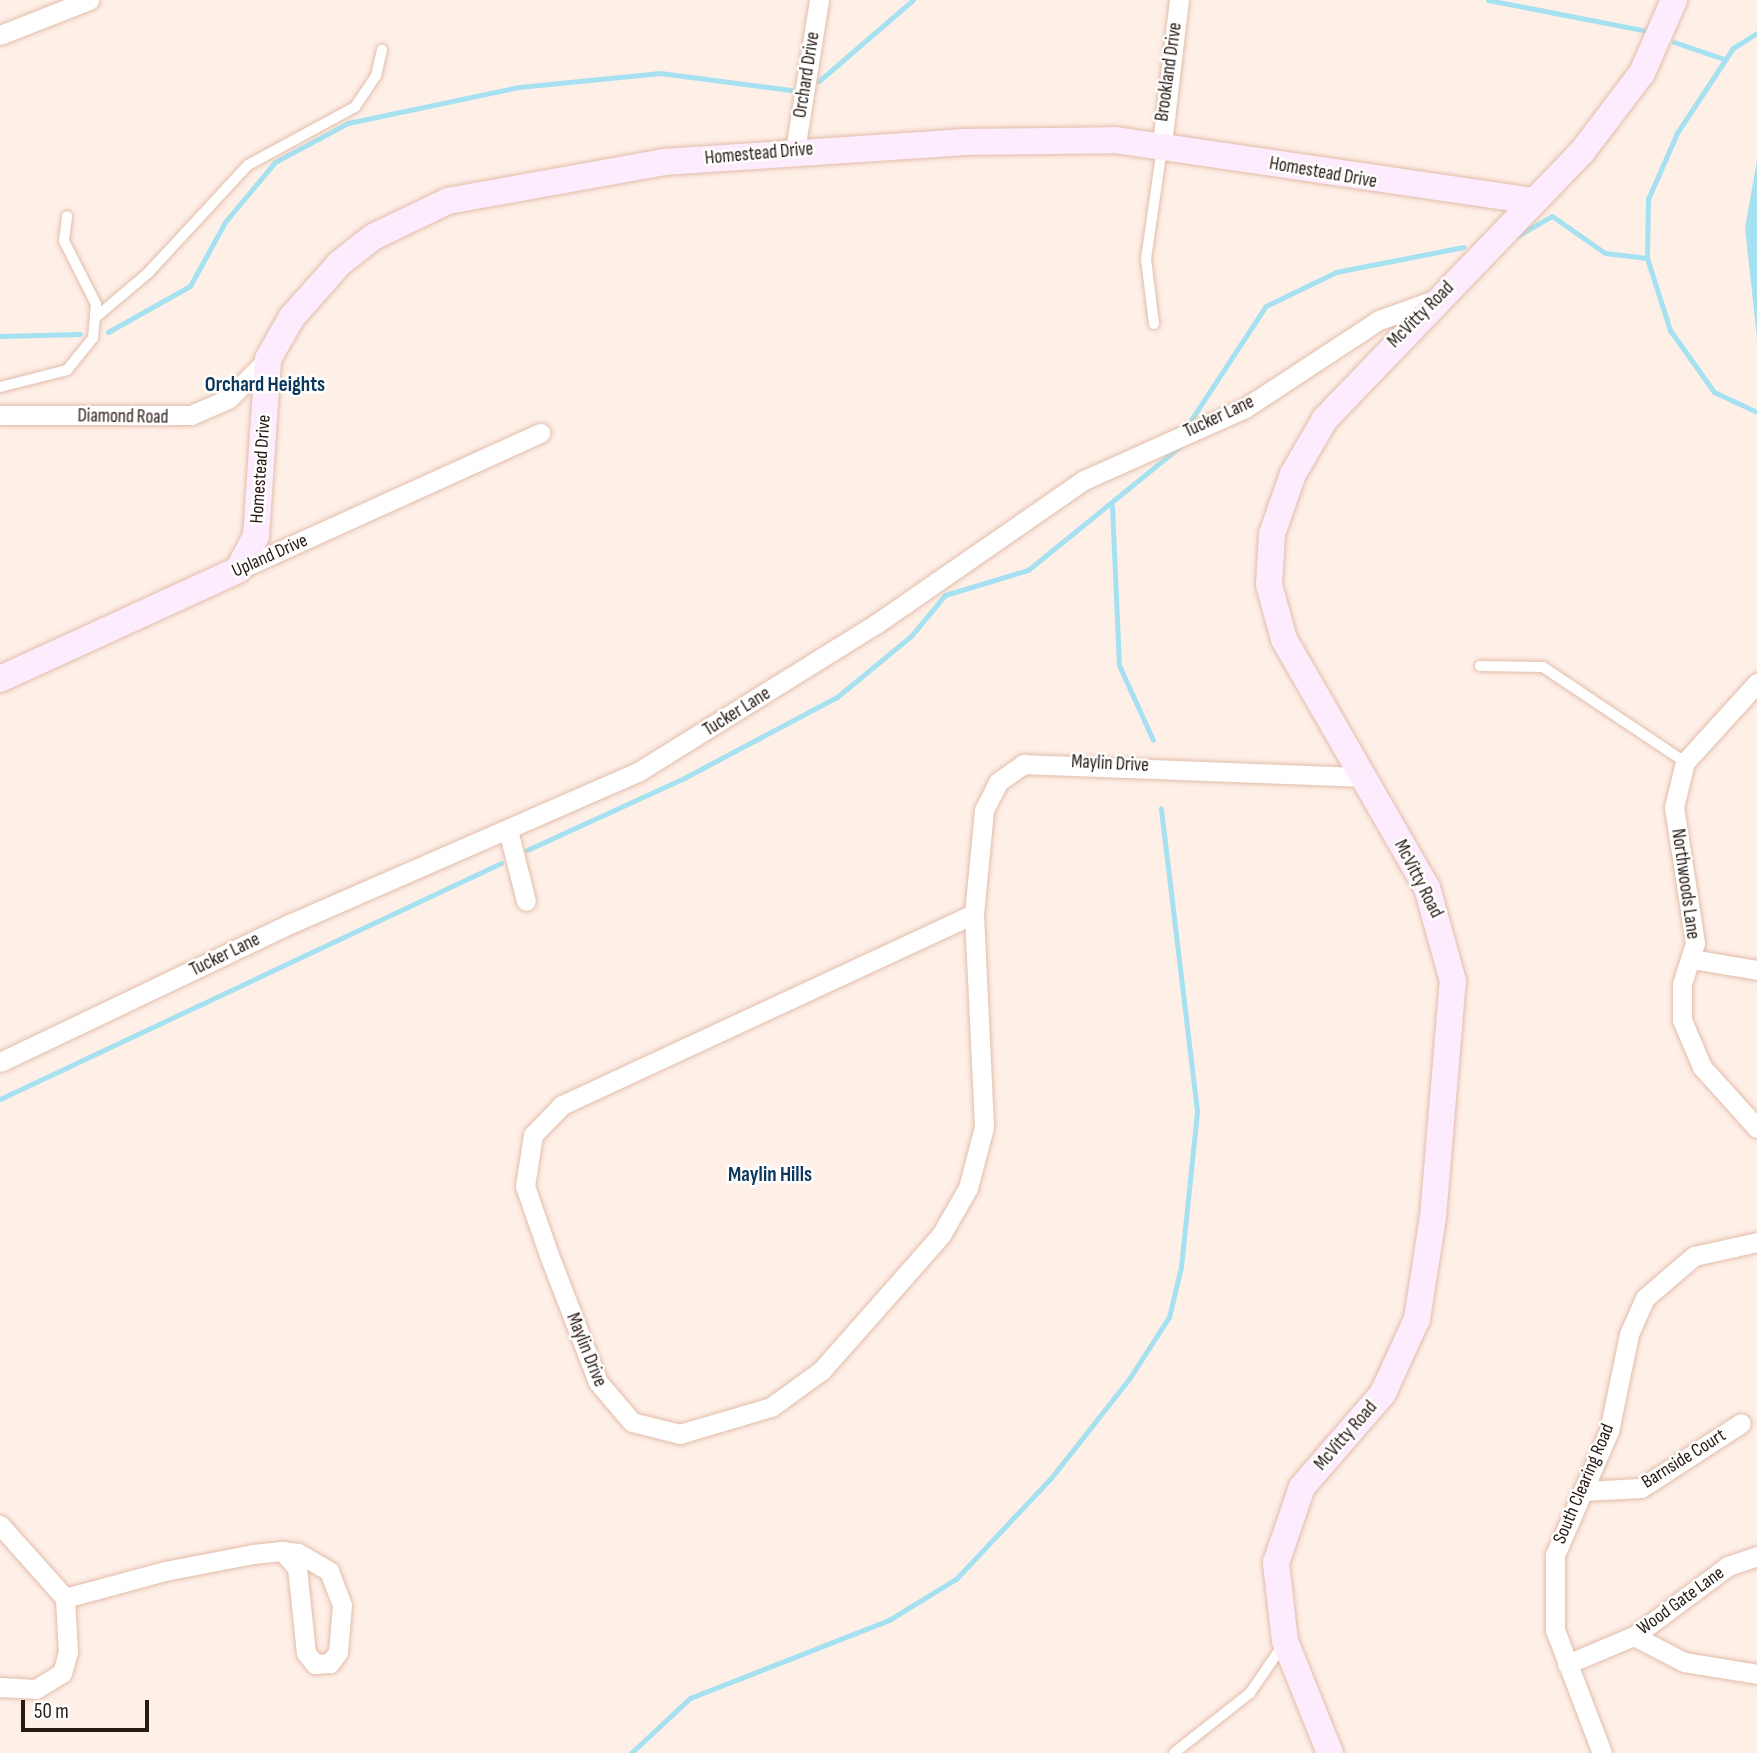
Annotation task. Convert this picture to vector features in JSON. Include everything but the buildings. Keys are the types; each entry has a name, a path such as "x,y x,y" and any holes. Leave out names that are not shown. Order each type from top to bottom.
{"street":[{"path":"0,35 89,0"},
{"name":"Orchard Drive","path":"795,150 820,0"},
{"name":"Brookland Drive","path":"1162,144 1179,0"},
{"name":"McVitty Road","path":"1330,1753 1285,1641 1276,1563 1290,1511 1302,1487 1383,1393 1417,1319 1454,1014 1440,918 1275,615 1272,534 1293,474 1325,419 1614,114 1659,44 1674,0"},
{"name":"Homestead Drive","path":"238,570 256,536 268,359 292,317 340,262 373,237 435,206 560,177 795,150 962,142 1162,144 1392,185 1532,201"},
{"name":"Tucker Lane","path":"0,1062 292,923 508,830 678,749 1084,480 1245,408 1379,320 1437,299"},
{"name":"Diamond Road","path":"0,415 191,415 228,399 268,359"},
{"name":"Upland Drive","path":"0,679 540,433"},
{"name":"Northwoods Lane","path":"1757,683 1685,762 1674,807 1693,925 1692,959 1679,1001 1690,1044 1714,1083 1757,1128"},
{"name":"Maylin Drive","path":"974,914 562,1105 533,1135 525,1186 598,1382 632,1422 680,1434 771,1407 822,1370 941,1235 968,1188 985,1127 974,914 984,810 998,782 1024,764 1363,777"},
{"path":"508,830 526,901"},
{"path":"1692,959 1757,970"},
{"name":"South Clearing Road","path":"1602,1753 1555,1630 1551,1580 1563,1531 1609,1431 1629,1334 1645,1298 1695,1256 1757,1242"},
{"name":"Barnside Court","path":"1583,1491 1641,1488 1741,1423"},
{"path":"0,1525 65,1598 68,1653 62,1673 36,1689 0,1687"},
{"path":"65,1598 165,1571 282,1551 318,1561 336,1584 342,1623 330,1663 315,1664 306,1653 297,1568 282,1551"},
{"name":"Wood Gate Lane","path":"1567,1664 1634,1636 1728,1566 1757,1556"},
{"path":"1634,1636 1684,1662 1757,1674"}],"lane":[{"path":"96,317 148,273 248,165 355,107 370,89 382,50"},
{"path":"1154,324 1146,258 1162,144"},
{"path":"0,387 73,366 89,349 96,317 92,291 64,241 67,216"},
{"path":"1480,666 1543,667 1685,762"},
{"path":"1174,1753 1250,1693 1285,1641"}],"water":[{"path":"1757,160 1757,338 1745,228"}],"waterway":[{"path":"819,81 913,0"},
{"path":"1488,0 1648,31"},
{"path":"1757,33 1733,48 1677,133 1648,199 1647,258 1670,330 1714,392 1757,412"},
{"path":"1674,42 1724,59"},
{"path":"108,332 190,286 225,222 275,162 348,123 519,87 660,73 791,90"},
{"path":"1517,236 1552,216 1605,253 1647,258"},
{"path":"1189,423 1266,306 1336,272 1464,247"},
{"path":"0,336 80,334"},
{"path":"527,850 684,778 837,697 911,636 945,595 1028,570 1182,445"},
{"path":"1112,506 1119,665 1153,740"},
{"path":"631,1753 690,1698 889,1620 956,1579 1051,1478 1129,1379 1169,1317 1181,1267 1197,1111 1161,808"},
{"path":"0,1099 501,863"}],"district":[{"name":"Orchard Heights","path":"265,385"},
{"name":"Maylin Hills","path":"770,1175"}]}
